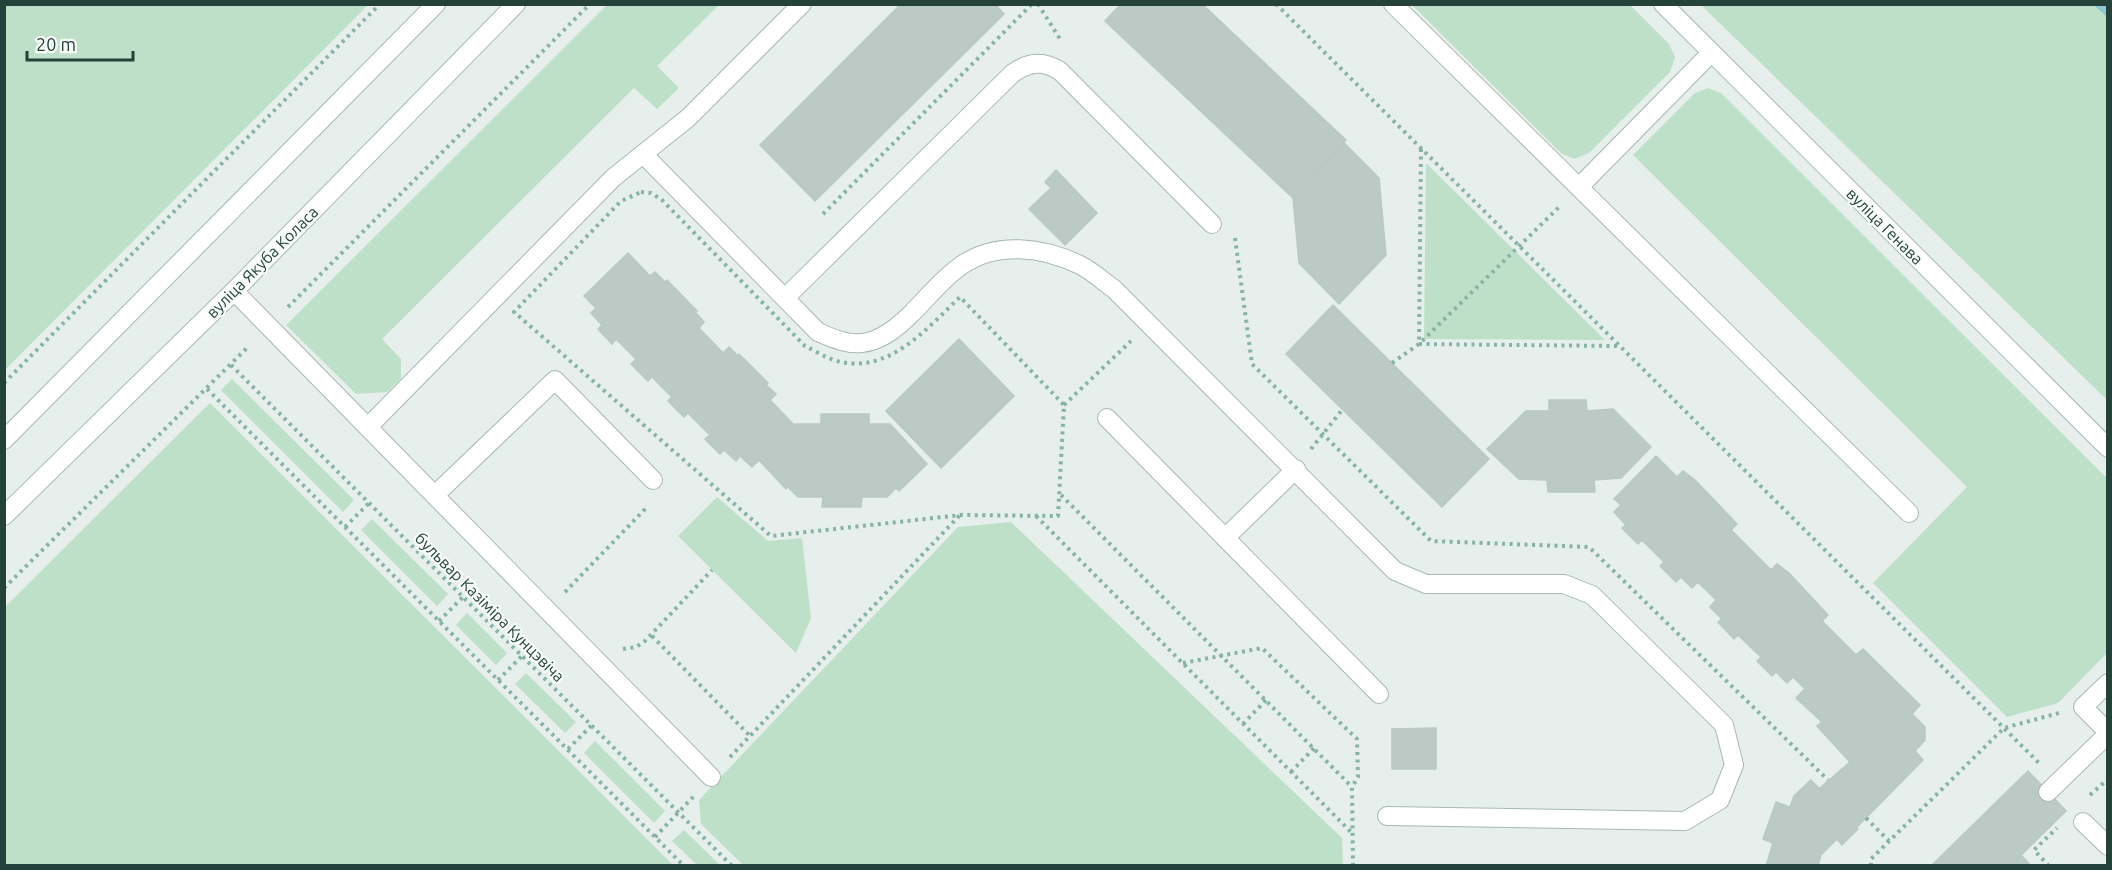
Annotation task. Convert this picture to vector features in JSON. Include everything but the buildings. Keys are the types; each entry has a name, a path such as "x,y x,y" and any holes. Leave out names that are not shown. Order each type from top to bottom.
{"street":[{"path":"4,440 436,4"},
{"name":"вуліца Якуба Коласа","path":"4,516 234,291 516,4"},
{"path":"368,427 613,177 688,118 802,4"},
{"path":"1393,4 1909,513"},
{"name":"вуліца Генава","path":"1663,4 2108,448"},
{"path":"1579,187 1711,53"},
{"path":"785,298 1013,73 1023,66 1037,63 1049,64 1060,70 1212,224"},
{"path":"643,154 818,332 840,341 863,343 884,336 902,323 961,266 988,251 1017,248 1047,253 1081,265 1114,289 1296,469 1395,571 1426,584 1564,584 1592,595 1724,724 1734,765 1720,800 1685,821 1388,816"},
{"path":"234,291 711,777"},
{"path":"435,495 555,380 653,480"},
{"path":"1107,418 1379,694"},
{"path":"1225,538 1296,469"},
{"path":"2053,787 2108,733 2083,707 2108,683"},
{"path":"2074,821 2108,846"}],"path":[{"path":"4,383 380,4"},
{"path":"4,588 231,365 590,4"},
{"path":"823,214 1032,4"},
{"path":"1038,4 1066,48"},
{"path":"1276,4 2004,728 2053,787 2081,804 2108,779"},
{"path":"1419,344 1421,148"},
{"path":"1392,363 1419,344 1579,187"},
{"path":"1064,405 960,297 915,340 893,355 865,364 834,361 814,351 805,346 662,200 651,193 641,192 621,201 514,312 771,536 961,514 1058,516 1061,495 1064,405 1149,324"},
{"path":"1234,227 1251,364 1431,541 1589,547 1828,780"},
{"path":"1419,344 1619,346"},
{"name":"бульвар Казіміра Кунцэвіча","path":"231,365 732,866"},
{"path":"207,388 684,866"},
{"path":"1296,469 1342,410"},
{"path":"1061,495 1352,787"},
{"path":"345,527 369,503"},
{"path":"561,597 651,503"},
{"path":"655,837 961,514"},
{"path":"1036,516 1352,833"},
{"path":"616,648 636,647 651,635 712,570"},
{"path":"439,621 463,597"},
{"path":"651,635 750,736"},
{"path":"1182,663 1262,648 1357,739 1359,777 1352,787 1353,866"},
{"path":"498,680 522,656"},
{"path":"1243,724 1266,700"},
{"path":"1871,866 1871,859 2004,728 2083,707"},
{"path":"567,749 592,725"},
{"path":"1291,772 1314,748"},
{"path":"1866,818 1889,841"},
{"path":"2049,866 2034,850 2074,821"}],"green space":[{"path":"4,5 368,5 5,370 4,370"},
{"path":"607,5 719,5 657,66 679,88 657,109 634,88 382,339 401,359 401,379 387,392 356,394 286,325"},
{"path":"1412,5 1630,5 1669,44 1675,57 1670,72 1589,153 1574,159 1561,153"},
{"path":"1701,5 2107,5 2107,400"},
{"path":"1708,88 1721,93 2107,478 2107,653 2058,703 2007,717 1873,583 1967,487 1633,155 1695,93"},
{"path":"1426,163 1605,340 1424,339"},
{"path":"232,379 354,500 343,512 221,390"},
{"path":"210,403 673,865 5,865 5,607"},
{"path":"717,497 768,541 802,538 811,618 796,653 678,536"},
{"path":"372,519 448,594 437,606 361,530"},
{"path":"1011,522 1342,838 1343,865 743,865 701,824 699,800 958,527"},
{"path":"467,613 507,653 496,665 456,625"},
{"path":"526,673 576,722 565,733 515,684"},
{"path":"595,741 665,811 654,823 584,753"},
{"path":"684,830 720,865 697,865 672,841"}],"waterway":[{"path":"2100,4 2108,11"}]}
